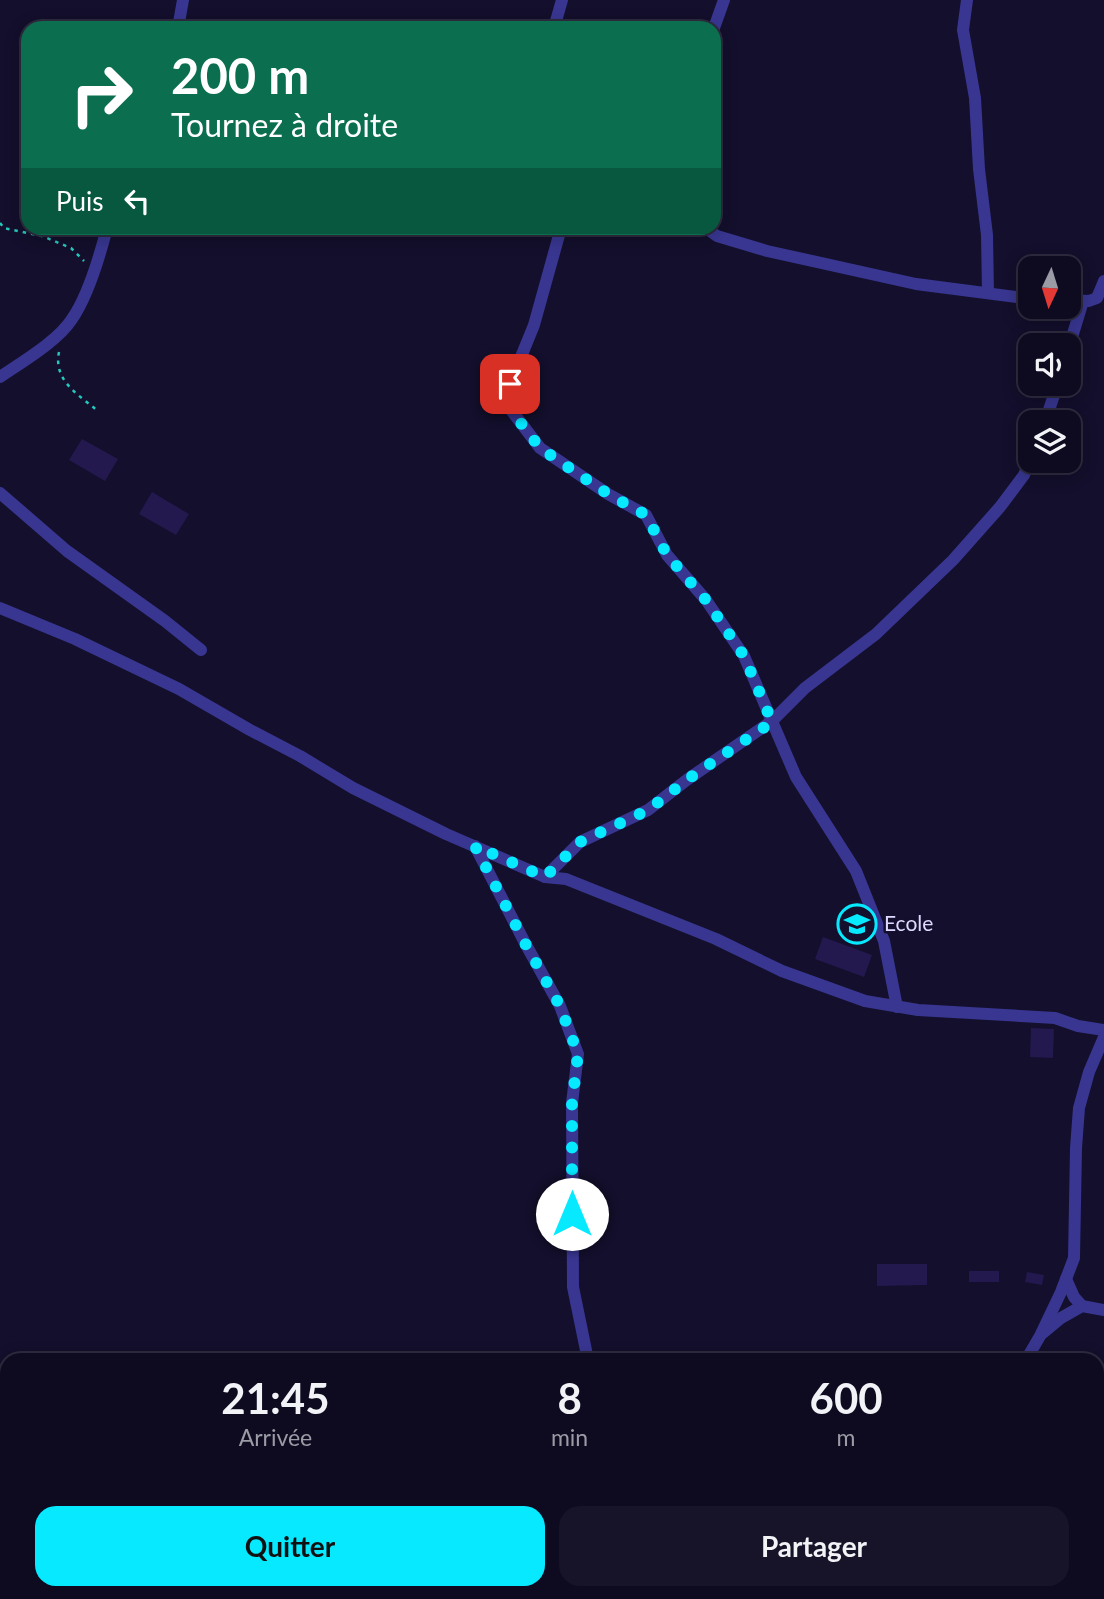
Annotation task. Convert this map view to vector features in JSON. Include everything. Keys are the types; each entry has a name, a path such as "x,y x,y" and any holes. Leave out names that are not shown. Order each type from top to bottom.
{"street":[{"path":"179,21 183,0"},
{"path":"556,21 562,0"},
{"path":"716,21 724,0"},
{"path":"967,0 962,30 975,98 979,169 987,235 988,293"},
{"path":"0,377 32,355 72,320 100,254 105,235"},
{"path":"559,235 534,325 510,384 511,410 540,448 608,494 646,515 667,555 706,600 744,656 796,777 856,872 884,940 897,1007"},
{"path":"716,235 767,251 916,284 1018,297"},
{"path":"1073,333 1083,301 1097,298 1104,281"},
{"path":"545,877 580,842 648,810 688,779 772,722 805,688 877,634 953,559 1000,507 1025,473"},
{"path":"0,493 67,551 201,650"},
{"path":"0,608 75,639 179,690 354,788 446,834 545,877 566,879 716,939 782,971 865,1001 897,1007 1055,1018 1078,1026 1104,1030"},
{"path":"475,846 560,1006 578,1054 572,1103 573,1287 587,1353"},
{"path":"1030,1353 1074,1258 1079,1108 1089,1072 1104,1037"},
{"path":"1066,1279 1074,1297 1082,1306 1104,1310"},
{"path":"1040,1336 1061,1318 1082,1306"}],"path":[{"path":"0,223 4,228 21,232"},
{"path":"37,235 71,248 93,271"},
{"path":"62,343 58,355 58,372 68,385 98,411"}],"building":[{"path":"82,439 118,459 105,481 69,460"},
{"path":"152,492 189,514 176,535 139,514"},
{"path":"823,937 872,955 864,977 815,959"},
{"path":"1031,1028 1054,1029 1053,1058 1030,1057"},
{"path":"877,1264 927,1264 927,1285 877,1286"},
{"path":"969,1271 999,1271 999,1282 969,1282"},
{"path":"1027,1272 1044,1275 1042,1285 1025,1282"}],"place":[{"name":"Ecole","path":"857,924"}],"route":[{"path":"510,384 511,410 540,448 608,494 646,515 667,555 706,600 744,656 772,722 688,779 648,810 580,842 545,877 475,846 560,1006 578,1054 572,1103 572,1214"}]}
